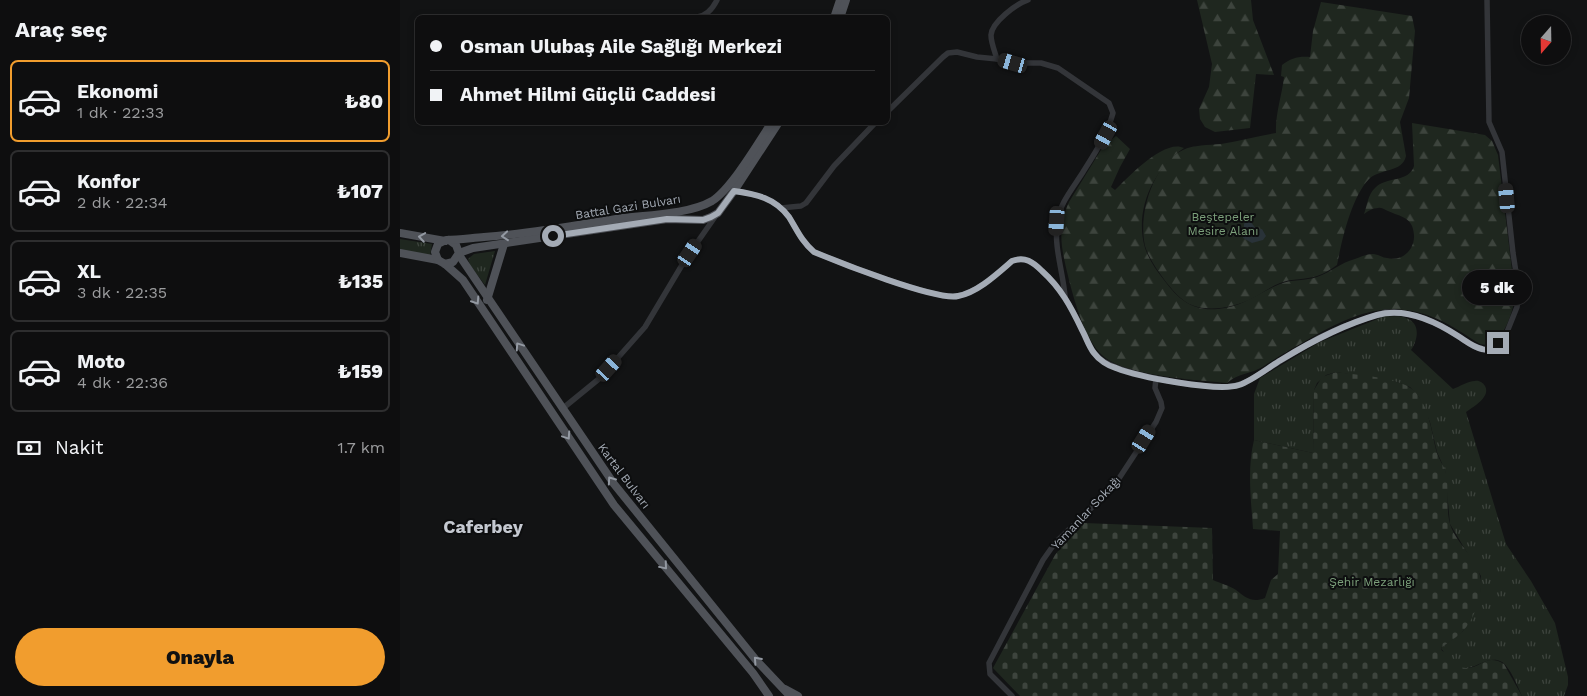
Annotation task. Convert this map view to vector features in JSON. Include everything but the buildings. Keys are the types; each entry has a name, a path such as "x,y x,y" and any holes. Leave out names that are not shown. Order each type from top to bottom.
{"main road":[{"path":"835,15 840,0"},
{"path":"841,15 846,0"},
{"name":"Battal Gazi Bulvarı","path":"447,240 550,230 677,212 708,202 725,190 770,125"},
{"path":"718,213 777,125"},
{"path":"725,190 734,191"},
{"path":"700,220 701,213 708,202"},
{"name":"Battal Gazi Bulvarı","path":"459,254 473,248 667,219 700,220 718,213"},
{"path":"400,233 447,240 456,245 459,254 454,262 441,262 400,253"},
{"path":"441,262 435,255 436,249 438,244 447,240"},
{"path":"487,300 504,244"},
{"name":"Kartal Bulvarı","path":"459,254 487,300 614,484 756,660 790,696"},
{"name":"Kartal Bulvarı","path":"441,262 463,280 614,505 753,673 769,696"},
{"path":"784,688 798,696"}],"street":[{"path":"701,15 710,11 717,0"},
{"path":"997,59 991,39 994,28 1009,11 1028,0"},
{"path":"734,191 756,194 770,199 781,208 805,244 814,252 903,284 946,297 956,297 965,294 986,282 1012,261 1022,258 1036,264 1052,279 1065,296 1094,354 1116,368 1156,378 1223,387 1236,386 1248,381 1318,338 1342,327 1385,312 1404,313 1423,318 1442,326 1473,346 1483,350 1489,349 1498,343 1513,320 1519,292 1502,152 1493,132 1489,116 1487,0"},
{"path":"890,109 948,53 957,52 1013,63 1042,63 1058,68 1109,103 1113,109 1106,135 1068,193 1057,221 1056,237 1065,296"},
{"path":"781,208 801,206 806,203 834,166 873,125"},
{"path":"562,409 600,378 645,327 718,213"},
{"path":"700,220 703,234"},
{"name":"Yamanlar Sokağı","path":"1012,696 990,674 990,662 1043,560 1055,543 1114,486 1156,422 1162,408 1155,388 1156,378"}],"green space":[{"path":"1197,0 1251,0 1253,20 1274,75 1256,74 1250,128 1215,132 1205,127 1200,119 1199,109 1209,87 1212,64"},
{"name":"Beştepeler Mesire Alanı","path":"1321,2 1412,16 1415,31 1409,98 1400,122 1406,156 1404,161 1396,168 1379,173 1369,179 1363,187 1348,220 1337,265 1317,276 1280,283 1253,298 1233,305 1219,308 1193,306 1180,298 1169,286 1154,265 1145,246 1143,234 1144,220 1150,192 1163,167 1172,157 1187,148 1221,144 1276,133 1284,77 1281,76 1282,65 1295,58 1310,57 1313,31"},
{"path":"1412,123 1485,135 1492,141 1498,155 1515,295 1505,328 1494,342 1487,345 1480,344 1449,325 1414,311 1399,309 1370,312 1342,322 1282,354 1259,369 1236,377 1227,383 1162,376 1127,368 1112,362 1096,348 1081,320 1074,299 1064,259 1061,232 1069,202 1104,145 1116,136 1130,149 1111,187 1115,190 1157,153 1176,146 1184,148 1163,167 1155,179 1144,206 1142,234 1145,248 1151,261 1170,288 1190,304 1206,309 1215,309 1240,304 1285,282 1317,277 1366,255 1375,254 1393,259 1406,254 1414,240 1413,229 1409,221 1402,216 1381,208 1372,209 1364,214 1369,197 1375,188 1380,184 1407,175 1414,166"},
{"path":"400,239 432,244 430,256 400,251"},
{"path":"495,251 485,285 470,265 468,259 474,254"},
{"path":"1385,316 1398,316 1411,320 1417,332 1411,350 1453,389 1476,381 1481,382 1485,386 1486,394 1466,412 1506,544 1531,581 1555,623 1568,677 1568,685 1564,696 1522,696 1511,673 1502,662 1490,660 1473,667 1462,668 1456,666 1441,648 1463,631 1470,620 1480,593 1481,576 1450,524 1445,470 1437,452 1430,422 1419,397 1410,387 1397,382 1336,372 1326,375 1317,383 1314,390 1313,453 1254,440 1254,394 1260,378 1320,342"},
{"name":"Şehir Mezarlığı","path":"1336,372 1398,382 1413,390 1419,396 1429,420 1437,453 1445,470 1448,488 1449,520 1456,537 1478,569 1481,587 1473,617 1462,632 1441,648 1442,651 1449,654 1458,666 1466,668 1492,660 1504,664 1522,696 1020,696 993,668 1055,555 1068,538 1084,523 1212,528 1213,580 1234,589 1249,599 1265,598 1271,580 1278,574 1280,531 1253,529 1250,473 1254,440 1313,453 1314,390 1322,377"}],"shaded area":[{"path":"1246,220 1250,221 1257,230 1262,229 1266,236 1263,240 1252,243 1243,238"}],"district":[{"name":"Caferbey","path":"483,526"}],"route":[{"path":"553,236 667,219 703,220 718,213 734,191 756,194 770,199 781,208 798,235 814,252 903,284 946,297 956,297 965,294 986,282 1012,261 1022,258 1027,259 1036,264 1052,279 1065,296 1094,354 1104,362 1116,368 1156,378 1223,387 1242,384 1318,338 1342,327 1385,312 1404,313 1423,318 1442,326 1473,346 1483,350 1494,347 1498,343"}]}
